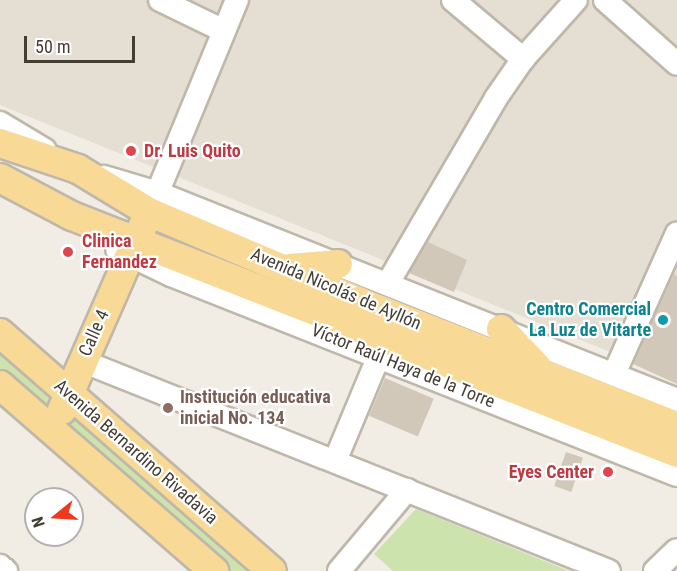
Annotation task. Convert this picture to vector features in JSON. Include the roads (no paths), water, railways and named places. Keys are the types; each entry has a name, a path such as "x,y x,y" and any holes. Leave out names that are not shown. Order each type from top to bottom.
{"main road":[{"name":"Avenida Nicolás de Ayllón","path":"0,143 78,169 153,202 280,281"},
{"name":"Avenida Nicolás de Ayllón","path":"0,178 133,247 280,281 538,384 677,453"},
{"name":"Calle 4","path":"51,428 71,395 82,361 153,202"},
{"path":"319,333 280,281 338,264"},
{"path":"475,394 538,384 501,329"},
{"name":"Avenida Bernardino Rivadavia","path":"0,333 272,571"},
{"name":"Avenida Nicolás de Ayllón","path":"538,384 677,426"},
{"path":"0,385 214,571"}],"street":[{"path":"160,0 222,30"},
{"path":"237,0 222,30 153,202 338,264 677,400"},
{"path":"453,0 523,59"},
{"path":"388,283 523,59 576,0"},
{"path":"605,0 677,64"},
{"path":"0,123 78,169"},
{"path":"614,374 677,233"},
{"name":"Víctor Raúl Haya de la Torre","path":"133,247 319,333 677,475"},
{"path":"335,461 379,356"},
{"path":"82,361 609,571"},
{"path":"339,571 407,490"},
{"path":"655,571 677,550"},
{"path":"0,566 6,571"}],"place":[{"name":"Dr. Luis Quito","path":"131,151"},
{"name":"Clinica Fernandez","path":"68,252"},
{"name":"Centro Comercial La Luz de Vitarte","path":"663,320"},
{"name":"Institución educativa inicial No. 134","path":"168,408"},
{"name":"Eyes Center","path":"608,472"}]}
